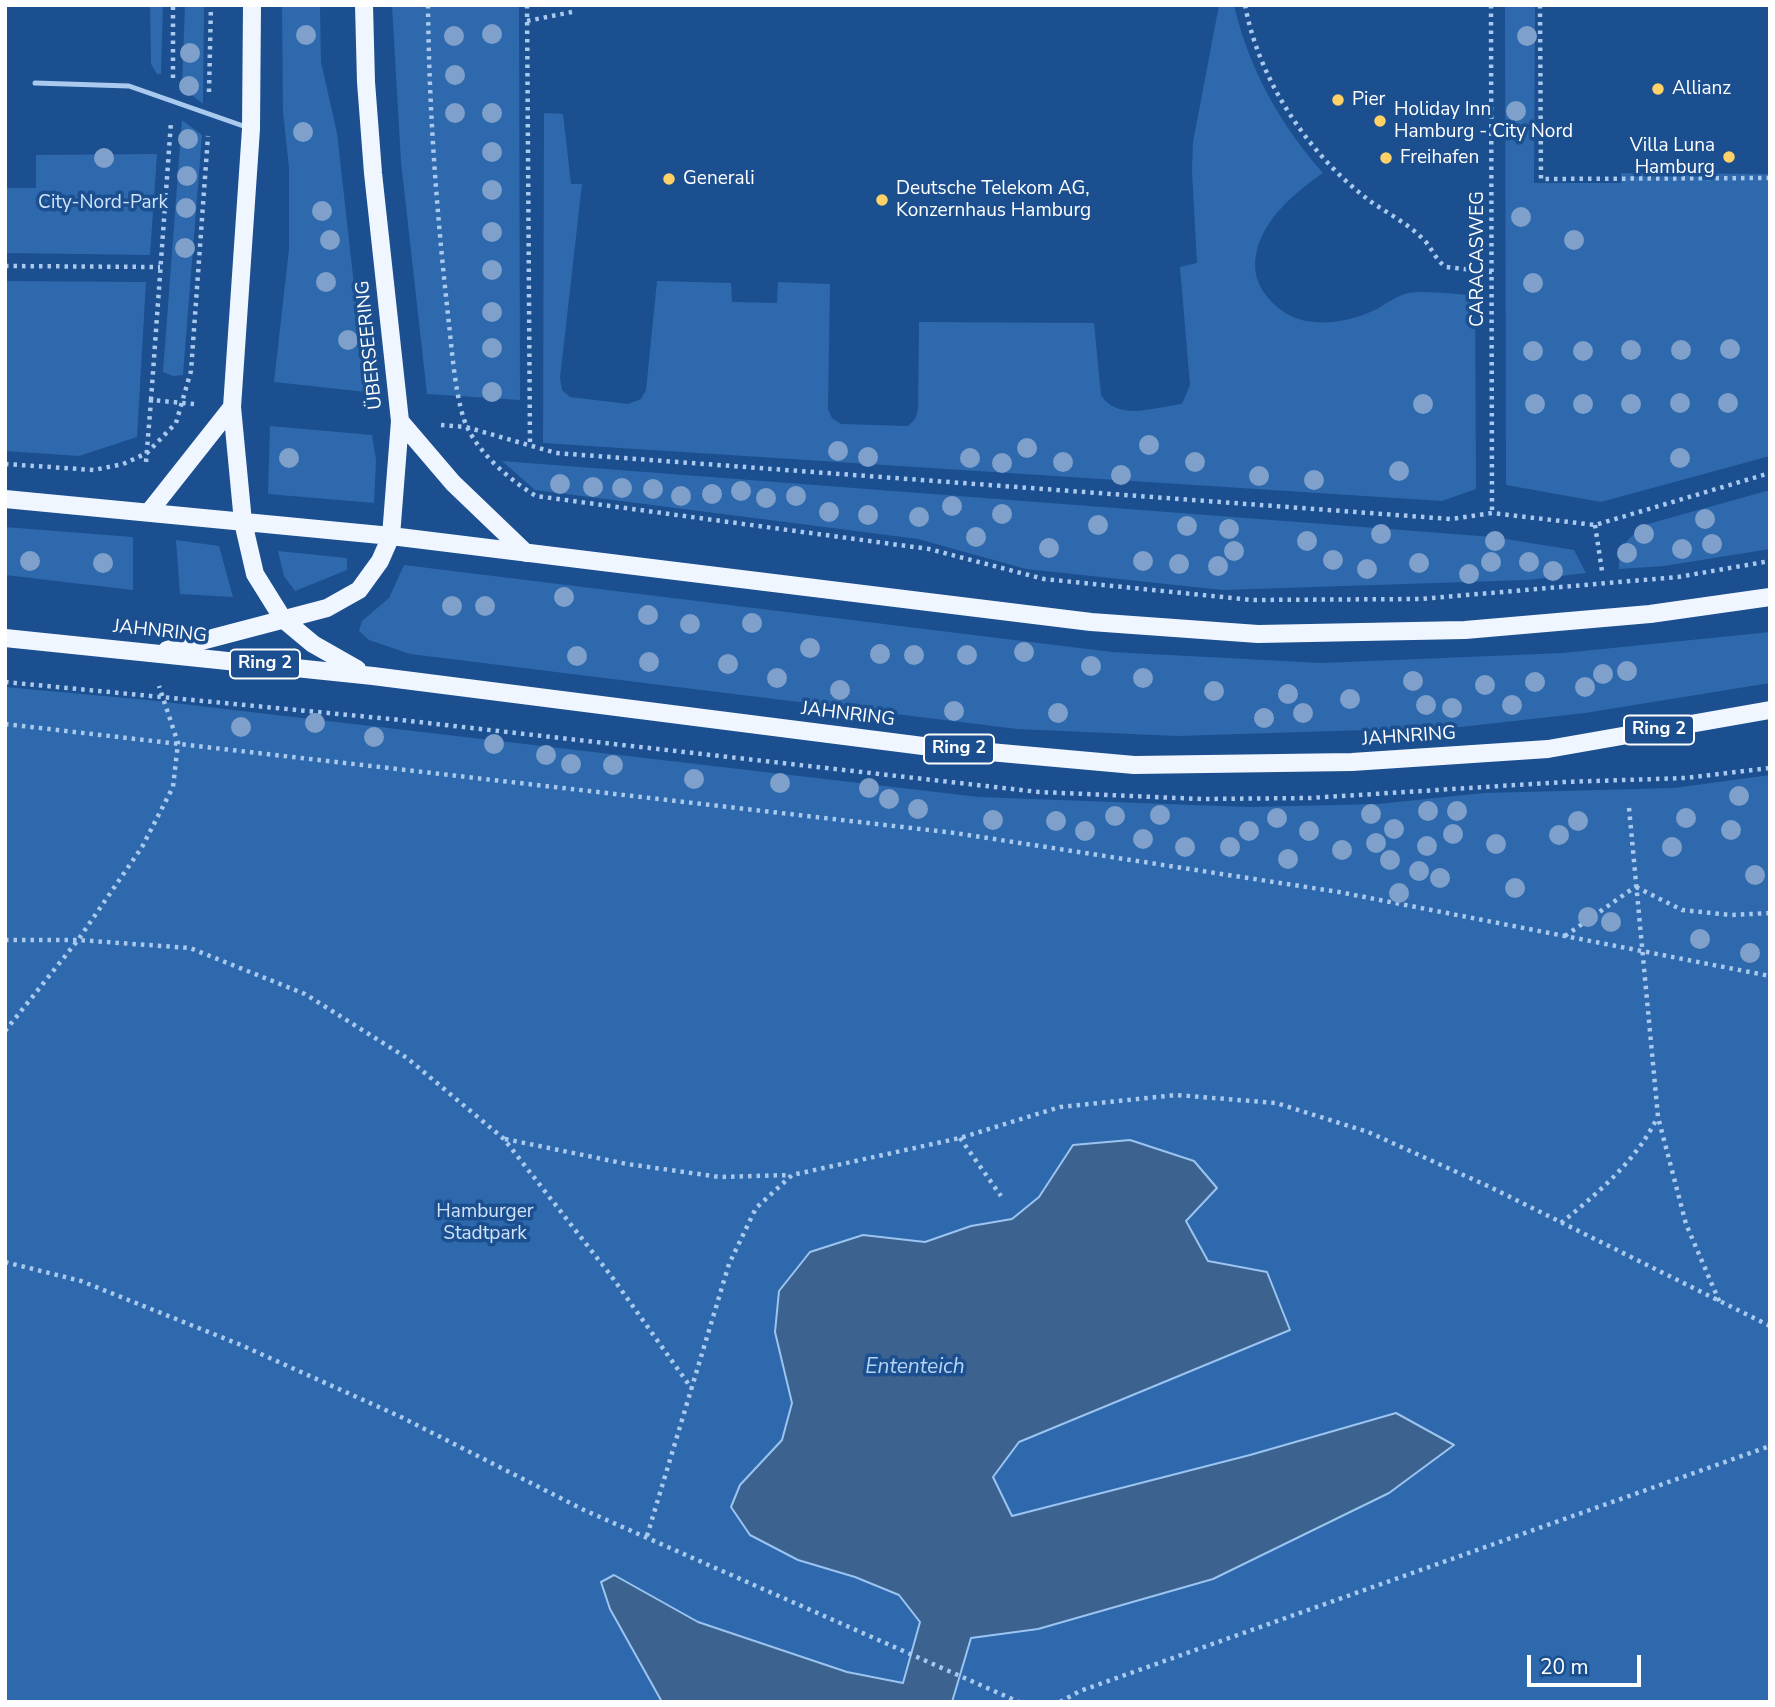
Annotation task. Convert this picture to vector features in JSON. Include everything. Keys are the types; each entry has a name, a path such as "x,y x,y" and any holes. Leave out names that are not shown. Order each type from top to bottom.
{"main road":[{"path":"252,5 251,129 232,407 243,522 255,574 283,620 342,663 373,676"},
{"name":"ÜBERSEERING","path":"157,652 327,608 359,590 380,561 391,536 400,421 373,173 366,82 364,5"},
{"path":"149,512 232,407"},
{"path":"400,421 453,482 526,552"},
{"path":"5,499 391,536 1091,622 1258,634 1465,629 1650,614 1770,597"},
{"name":"JAHNRING","path":"5,638 373,676 923,746 1134,765 1352,762 1548,750 1770,710"}],"lane":[{"path":"35,83 129,86 251,129"}],"path":[{"path":"146,462 172,99 173,5"},
{"path":"5,464 94,470 123,464 147,453 176,423 191,372 209,113 211,5"},
{"path":"428,5 429,113 434,176 454,366 466,427 495,462 536,496 929,549 1044,579 1252,600 1420,599 1678,577 1770,561"},
{"path":"527,5 530,445"},
{"path":"1245,5 1257,48 1270,77 1311,144 1335,170 1370,200 1423,238 1446,267 1492,272"},
{"name":"CARACASWEG","path":"1491,5 1492,513"},
{"path":"1540,5 1541,179 1770,178"},
{"path":"527,21 572,12"},
{"path":"5,266 160,267"},
{"path":"150,400 194,404"},
{"path":"435,424 466,427 556,453 1451,519 1492,513 1595,525 1770,472"},
{"path":"1595,525 1602,571"},
{"path":"5,682 162,695"},
{"path":"5,1031 78,940 142,847 173,787 178,743 159,686"},
{"path":"5,724 955,833 1339,892 1770,976"},
{"path":"1629,807 1640,950 1658,1117 1686,1224 1720,1304"},
{"path":"1565,936 1636,886"},
{"path":"1636,886 1682,910 1731,915 1770,914"},
{"path":"5,940 78,940 190,948 305,994 407,1058 504,1139 612,1277 692,1389"},
{"path":"504,1139 627,1164 720,1177 792,1175 960,1138 1060,1107 1177,1095 1276,1103 1368,1132 1490,1187 1720,1304 1770,1326"},
{"path":"1560,1223 1595,1196 1647,1139 1658,1117"},
{"path":"960,1138 1001,1196"},
{"path":"647,1536 729,1264 756,1208 792,1175"},
{"path":"5,1262 82,1281 241,1345 401,1417 584,1510 1018,1702"},
{"path":"1060,1702 1080,1691 1770,1446"}],"green space":[{"path":"150,5 163,5 161,74 157,74 151,64"},
{"path":"185,5 204,5 203,104 182,87"},
{"path":"282,5 320,5 321,62 337,133 366,392 274,382 289,249 289,168 283,112"},
{"path":"392,5 519,5 520,400 427,394 401,162"},
{"path":"1219,5 1234,5 1248,51 1268,95 1293,136 1323,173 1300,190 1269,223 1257,250 1255,265 1261,288 1276,306 1287,314 1325,323 1365,314 1405,294 1429,292 1475,295 1476,489 1442,501 543,443 544,113 563,114 571,184 582,184 560,378 562,390 570,397 628,404 641,399 646,390 657,281 731,283 732,302 777,303 778,282 830,284 828,409 832,418 841,424 908,426 915,419 918,409 919,322 1094,323 1101,395 1108,403 1127,411 1182,404 1190,385 1180,267 1197,263 1193,142"},
{"path":"1505,5 1535,5 1534,183 1621,183 1621,173 1770,174 1770,456 1601,502 1506,485"},
{"path":"182,120 202,135 183,375 173,376 163,372"},
{"name":"City-Nord-Park","path":"157,154 150,255 5,253 5,188 36,188 36,155"},
{"path":"5,281 146,282 137,437 79,456 5,451"},
{"path":"270,426 372,435 376,460 374,503 268,494"},
{"path":"502,461 1493,537 1574,550 1586,573 1528,580 1222,590 1026,569 918,539 535,490"},
{"path":"1770,490 1770,549 1664,566 1619,569 1626,542 1648,524"},
{"path":"5,527 133,537 133,590 5,575"},
{"path":"176,540 219,546 233,597 180,594"},
{"path":"278,551 347,558 347,570 295,591 284,576"},
{"path":"404,565 1112,652 1322,663 1563,653 1770,632 1770,683 1585,713 1461,727 1177,736 1017,729 410,654 369,640 359,631 362,621 389,598"},
{"name":"Hamburger Stadtpark","path":"5,687 148,700 979,797 1249,807 1378,804 1484,793 1674,788 1770,775 1770,1702 5,1702"}],"water":[{"name":"Ententeich","path":"1130,1140 1194,1161 1217,1188 1186,1221 1208,1261 1267,1272 1290,1330 1019,1442 993,1477 1012,1516 1250,1455 1396,1413 1454,1445 1389,1493 1213,1579 1038,1629 971,1638 952,1702 662,1702 610,1609 601,1582 614,1575 698,1622 847,1672 903,1683 920,1622 899,1595 855,1577 798,1560 750,1535 731,1507 740,1485 782,1440 792,1403 775,1332 779,1291 810,1252 863,1235 925,1242 971,1226 1012,1219 1039,1197 1073,1145"}],"place":[{"name":"Allianz","path":"1658,89"},
{"name":"Pier","path":"1338,100"},
{"name":"Holiday Inn Hamburg - City Nord","path":"1380,121"},
{"name":"Villa Luna Hamburg","path":"1729,157"},
{"name":"Freihafen","path":"1386,158"},
{"name":"Generali","path":"669,179"},
{"name":"Deutsche Telekom AG, Konzernhaus Hamburg","path":"882,200"}]}
